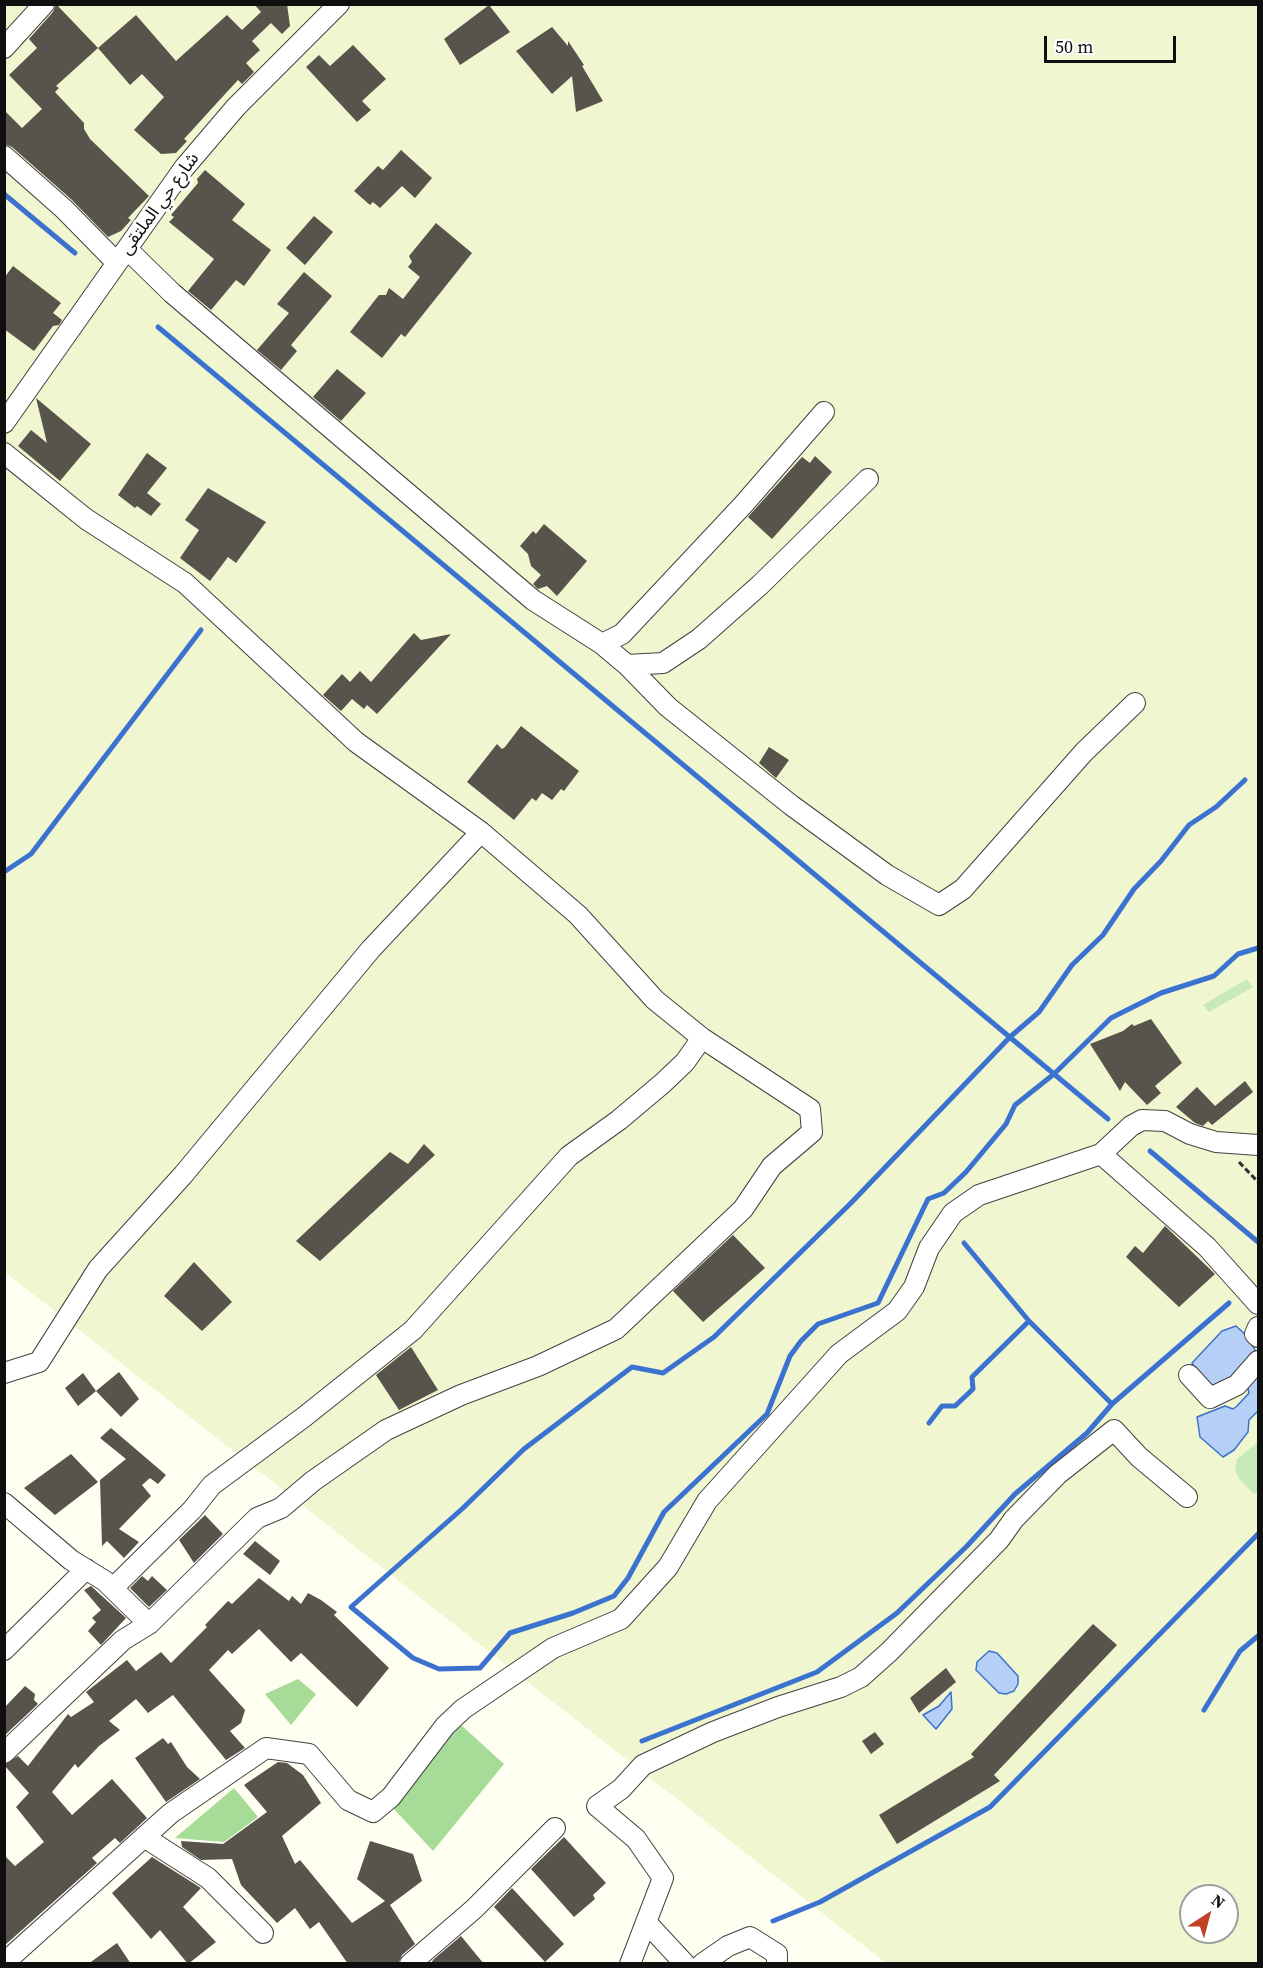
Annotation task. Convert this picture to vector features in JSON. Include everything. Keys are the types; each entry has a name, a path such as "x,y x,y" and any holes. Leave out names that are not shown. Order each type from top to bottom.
{"street":[{"path":"4,48 44,4"},
{"name":"شارع حي الملتقى","path":"4,423 184,168 236,107 339,4"},
{"path":"4,156 64,209 172,293 533,600 602,644 627,665 668,707 791,805 887,874 939,905 963,889 1084,752 1135,703"},
{"path":"602,644 622,634 743,505 824,412"},
{"path":"4,453 86,519 185,583 356,742 481,832 578,915 655,1000 702,1038 810,1109 812,1132 772,1166 742,1209 616,1329 538,1366 461,1395 386,1430 313,1481 281,1508 257,1518 149,1624 123,1640 4,1753"},
{"path":"627,665 663,663 699,639 760,585 868,479"},
{"path":"4,1373 26,1368 39,1362 98,1269 183,1175 371,949 481,832"},
{"path":"113,1588 192,1510 212,1485 304,1417 413,1330 569,1156 619,1120 663,1083 685,1062 702,1038"},
{"path":"4,1963 171,1813 266,1748 309,1754 348,1800 373,1812 391,1797 445,1726 463,1709 553,1648 621,1619 668,1567 707,1501 839,1354 897,1311 914,1287 929,1248 953,1213 979,1195 1101,1154 1131,1126 1150,1119 1165,1121 1203,1138 1230,1144 1258,1145"},
{"path":"1101,1154 1207,1247 1258,1304"},
{"path":"1258,1327 1255,1335 1258,1337"},
{"path":"1189,1375 1210,1398 1237,1385 1258,1360"},
{"path":"630,1964 663,1878 636,1839 597,1806 621,1789 643,1765 724,1728 778,1707 841,1687 861,1677 890,1652 999,1540 1014,1520 1058,1474 1114,1430 1139,1457 1187,1497"},
{"path":"6,1510 71,1560 113,1588 149,1624"},
{"path":"4,1650 86,1569"},
{"path":"410,1964 474,1908 555,1827"},
{"path":"144,1837 208,1878 263,1933"},
{"path":"646,1922 685,1964"},
{"path":"702,1964 728,1946 750,1937 777,1954 777,1964"}],"path":[{"path":"1230,1144 1243,1168 1258,1182"}],"green space":[{"path":"4,5 1258,5 1258,1963 886,1963 5,1272"},
{"path":"1247,979 1253,987 1209,1012 1203,1005"},
{"path":"1258,1442 1258,1491 1254,1494 1239,1479 1235,1470 1237,1459"},
{"path":"298,1679 316,1694 291,1725 265,1694"},
{"path":"460,1724 504,1764 433,1851 393,1808"},
{"path":"234,1788 258,1817 224,1842 175,1838"}],"water":[{"path":"1236,1326 1247,1336 1255,1350 1250,1364 1226,1387 1209,1388 1192,1363 1222,1331"},
{"path":"1258,1367 1258,1411 1249,1420 1248,1432 1234,1450 1223,1457 1200,1437 1197,1417 1225,1406 1233,1409 1237,1406 1249,1393 1246,1381"},
{"path":"989,1651 997,1653 1018,1676 1018,1684 1014,1691 1006,1694 999,1693 976,1670 977,1662"},
{"path":"951,1692 952,1709 936,1729 923,1715 939,1706"}],"building":[{"path":"56,4 98,48 56,86 59,88 55,92 84,123 84,129 90,139 149,196 128,218 131,220 121,231 108,237 72,200 12,147 4,144 4,110 22,128 42,109 9,75 37,48 29,39 53,12"},
{"path":"254,4 287,4 290,26 282,34 271,23 252,41 260,50 246,63 254,72 242,84 238,80 184,139 187,141 176,153 161,154 134,130 164,97 142,74 130,85 98,48 136,15 176,61 227,15 242,30 261,12"},
{"path":"489,5 510,32 460,65 444,39"},
{"path":"552,27 568,46 568,41 603,101 576,112 572,76 552,94 516,51"},
{"path":"353,45 386,79 362,101 371,110 357,122 306,67 319,55 330,66"},
{"path":"401,150 432,178 415,198 402,186 380,208 373,202 370,205 354,191 378,166 383,170"},
{"path":"205,170 245,204 232,220 271,250 244,286 236,280 211,310 188,291 214,259 169,222 174,217 171,215 198,183 197,179"},
{"path":"314,216 333,232 305,265 286,248"},
{"path":"436,223 472,253 405,337 401,334 382,358 350,332 379,295 386,295 389,288 403,299 420,277 408,267 412,262 409,256"},
{"path":"13,266 61,303 53,313 62,320 59,325 53,326 34,351 4,329 4,278"},
{"path":"304,272 332,296 291,345 297,351 281,370 257,350 289,313 277,304"},
{"path":"337,369 366,393 341,421 313,397"},
{"path":"36,398 91,444 60,481 18,446 31,430 47,443"},
{"path":"147,453 167,468 147,493 161,504 151,516 137,506 135,508 118,495"},
{"path":"815,456 832,472 772,539 748,517 802,457 810,463"},
{"path":"208,488 266,522 236,563 228,557 210,581 180,558 199,530 185,520"},
{"path":"544,524 587,561 557,596 547,586 538,589 533,584 541,575 531,566 528,554 520,546 533,531 536,534"},
{"path":"414,633 421,640 451,634 377,714 367,705 364,709 352,699 341,711 323,695 342,674 350,682 360,671 371,682"},
{"path":"521,726 579,771 564,791 561,789 552,800 542,793 536,801 532,798 514,820 467,782 497,744 502,749 505,747"},
{"path":"769,747 789,760 776,778 759,763"},
{"path":"1151,1019 1182,1063 1155,1086 1161,1093 1147,1105 1125,1082 1120,1091 1090,1044 1123,1031 1132,1024 1134,1026"},
{"path":"1245,1081 1253,1092 1212,1125 1208,1121 1203,1126 1195,1123 1176,1107 1197,1087 1215,1106"},
{"path":"424,1144 435,1155 320,1261 296,1241 390,1152 408,1164"},
{"path":"1165,1226 1215,1274 1179,1307 1126,1257 1135,1246 1143,1253"},
{"path":"733,1235 765,1268 703,1322 673,1291"},
{"path":"194,1262 232,1302 202,1331 164,1296"},
{"path":"411,1347 438,1390 399,1410 376,1375"},
{"path":"119,1372 139,1399 121,1417 96,1391"},
{"path":"83,1373 96,1391 78,1406 65,1388"},
{"path":"111,1428 166,1475 158,1484 150,1478 142,1485 151,1496 119,1529 139,1542 124,1558 107,1541 102,1546 100,1480 126,1459 100,1438"},
{"path":"71,1454 98,1482 55,1515 24,1488"},
{"path":"205,1515 223,1534 194,1563 179,1540"},
{"path":"255,1541 280,1561 270,1575 243,1554"},
{"path":"142,1576 148,1581 152,1576 167,1590 149,1607 130,1588"},
{"path":"259,1578 289,1601 292,1596 301,1604 308,1593 321,1600 337,1612 334,1615 389,1668 357,1707 301,1653 291,1662 259,1629 232,1654 228,1650 209,1670 245,1710 241,1723 230,1731 245,1748 226,1760 173,1695 148,1713 136,1699 109,1721 120,1730 99,1746 78,1768 75,1764 52,1792 72,1815 112,1779 147,1818 120,1843 115,1838 92,1858 97,1863 4,1946 4,1855 15,1866 44,1842 16,1807 29,1793 4,1765 18,1756 28,1766 68,1714 71,1717 94,1702 86,1692 127,1660 136,1671 161,1652 171,1663 207,1627 205,1625 228,1601 232,1604"},
{"path":"91,1586 126,1618 101,1645 88,1631 96,1622 92,1618 101,1610 84,1590"},
{"path":"1093,1624 1117,1645 994,1775 1000,1781 897,1844 879,1815 974,1757 971,1754"},
{"path":"946,1668 956,1682 919,1713 910,1698"},
{"path":"25,1686 35,1694 34,1700 38,1704 4,1736 4,1708"},
{"path":"875,1732 884,1744 871,1754 862,1741"},
{"path":"163,1738 168,1744 171,1742 187,1767 200,1779 166,1802 135,1758"},
{"path":"278,1762 287,1763 303,1775 321,1803 282,1836 295,1864 300,1860 352,1923 385,1901 357,1879 370,1841 413,1854 422,1881 390,1905 415,1944 402,1955 398,1964 348,1964 319,1922 310,1929 295,1908 277,1923 241,1885 232,1859 201,1860 182,1847 181,1841 223,1844 267,1812 244,1785"},
{"path":"564,1837 606,1883 593,1895 595,1899 574,1917 531,1869"},
{"path":"152,1857 201,1888 183,1907 216,1942 188,1964 160,1930 151,1939 112,1893"},
{"path":"512,1888 564,1944 545,1962 494,1907"},
{"path":"461,1936 484,1964 430,1964 434,1959"},
{"path":"117,1943 131,1964 88,1964"}],"waterway":[{"path":"4,194 75,253"},
{"path":"158,327 1108,1119"},
{"path":"4,872 31,854 201,630"},
{"path":"1245,780 1216,807 1189,825 1161,861 1134,889 1103,935 1072,965 1039,1012 1010,1037 851,1203 714,1337 663,1373 632,1367 524,1449 462,1509 351,1607 413,1658 439,1669 480,1668 510,1633 573,1613 614,1596 628,1578 664,1512 767,1414 790,1356 801,1341 818,1324 878,1303 928,1199 944,1193 966,1172 1006,1124 1015,1105 1054,1074 1111,1018 1161,993 1214,976 1238,954 1258,948"},
{"path":"1150,1151 1258,1242"},
{"path":"964,1243 1029,1321 1112,1404 1229,1303"},
{"path":"929,1423 942,1406 955,1406 973,1389 972,1377 1029,1321"},
{"path":"642,1741 817,1672 897,1613 966,1547 1015,1494 1087,1433 1112,1404"},
{"path":"773,1921 820,1902 990,1807 1258,1534"},
{"path":"1204,1710 1240,1651 1258,1636"}]}
